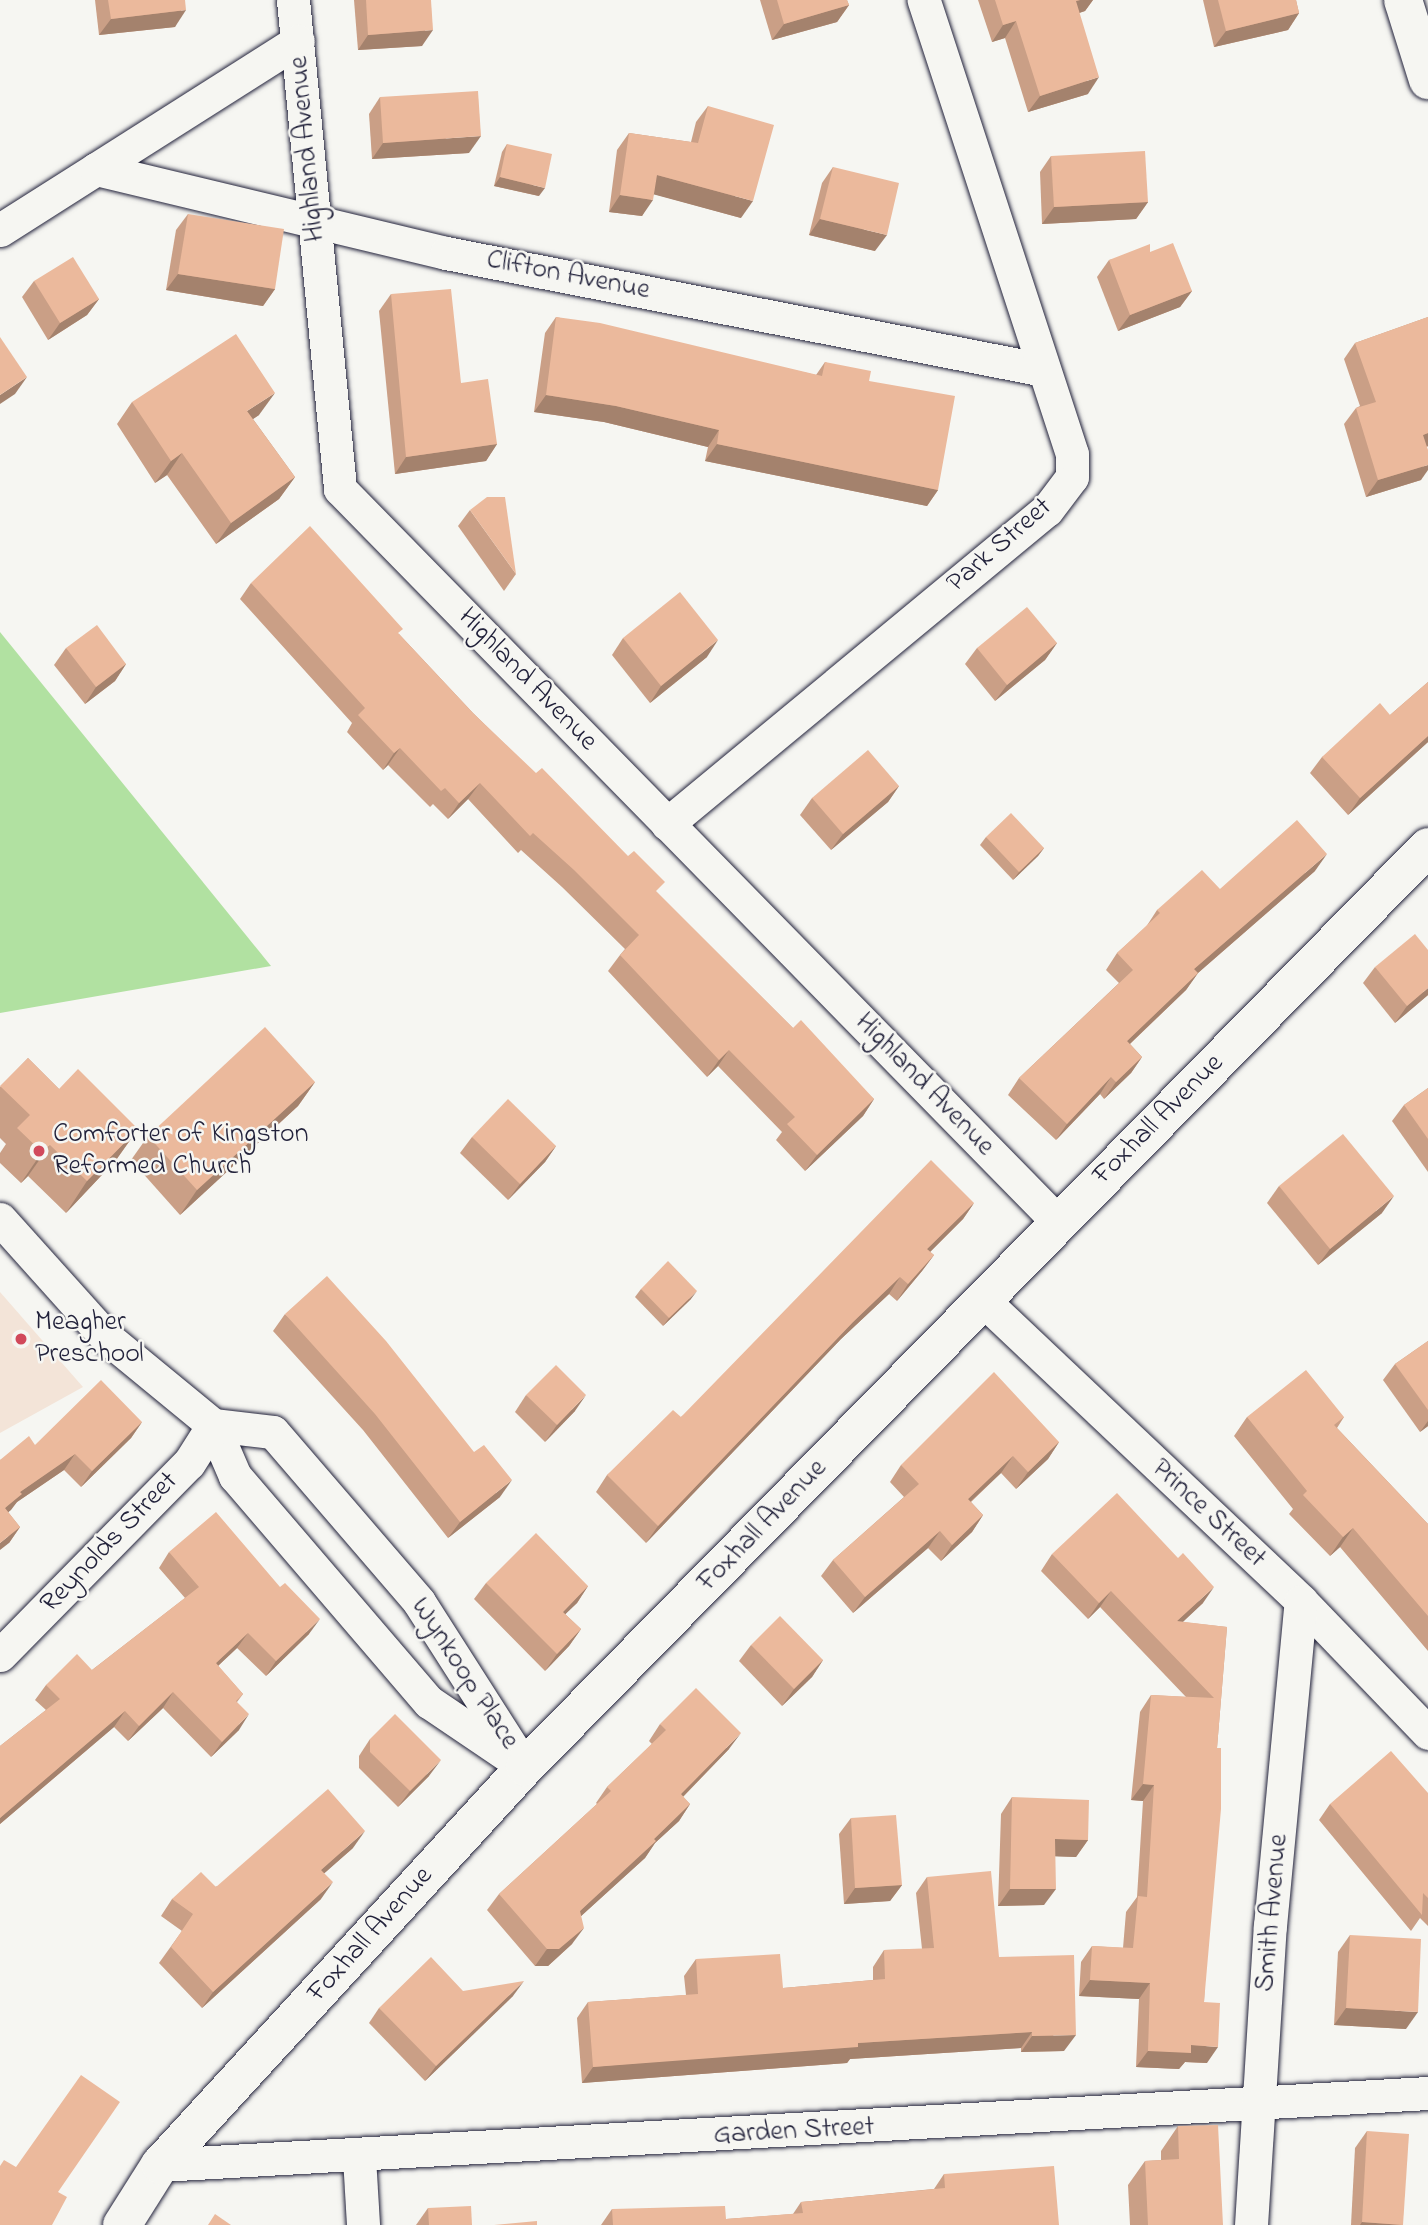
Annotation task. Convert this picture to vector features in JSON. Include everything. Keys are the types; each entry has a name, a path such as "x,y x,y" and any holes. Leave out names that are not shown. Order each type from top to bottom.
{"street":[{"name":"Highland Avenue","path":"293,0 340,489 1058,1222"},
{"name":"Park Street","path":"667,824 1047,510 1072,477 1072,454 924,0"},
{"path":"1403,0 1428,80"},
{"path":"0,230 298,41"},
{"name":"Clifton Avenue","path":"96,169 446,253 1044,370"},
{"name":"Foxhall Avenue","path":"122,2225 160,2165 525,1767 1428,847"},
{"name":"Wynkoop Place","path":"0,1219 106,1338 213,1425 235,1476 429,1702 525,1767"},
{"name":"Prince Street","path":"983,1300 1301,1601 1428,1734"},
{"name":"Wynkoop Place","path":"213,1425 273,1432 419,1602 525,1767"},
{"name":"Reynolds Street","path":"0,1655 189,1463 213,1425"},
{"name":"Smith Avenue","path":"1251,2225 1258,2105 1301,1601"},
{"name":"Garden Street","path":"160,2165 359,2157 1428,2093"},
{"path":"359,2157 363,2225"}],"shaded area":[{"name":"Meagher Preschool","path":"0,1292 83,1387 0,1433"}],"green space":[{"path":"0,632 271,966 0,1013"}],"building":[{"path":"108,0 185,0 186,10 111,19"},
{"path":"366,0 431,0 433,30 368,35"},
{"path":"777,0 847,0 849,5 784,24"},
{"path":"995,0 1080,0 1076,1 1099,77 1040,96 1016,21 1003,25"},
{"path":"1218,0 1296,0 1299,13 1226,31"},
{"path":"478,91 481,136 383,143 380,97"},
{"path":"708,106 774,125 753,201 657,175 653,200 620,195 629,133 698,143"},
{"path":"507,144 552,154 545,188 500,177"},
{"path":"1145,151 1148,202 1054,207 1051,156"},
{"path":"833,167 899,183 887,235 820,219"},
{"path":"188,214 284,229 275,289 178,274"},
{"path":"1173,243 1192,291 1130,315 1109,260 1150,244 1150,252"},
{"path":"73,257 99,299 60,323 34,281"},
{"path":"451,289 461,383 488,379 497,444 406,457 391,294"},
{"path":"556,317 600,323 822,376 825,362 871,371 869,381 955,396 938,490 717,444 719,430 616,406 546,395"},
{"path":"1428,317 1428,433 1423,435 1428,450 1428,465 1378,480 1356,408 1376,402 1355,343"},
{"path":"236,334 275,393 247,411 295,477 231,523 182,453 171,461 132,402"},
{"path":"0,337 27,377 0,395"},
{"path":"487,497 505,497 516,574 470,510"},
{"path":"310,526 403,629 398,633 473,713 536,773 542,768 628,856 634,851 665,882 656,891 793,1028 801,1020 874,1099 817,1155 787,1124 795,1117 729,1050 719,1060 620,955 639,935 574,870 533,833 530,836 480,783 459,803 445,788 441,791 400,748 394,753 358,715 365,708 251,583"},
{"path":"680,592 718,640 661,686 623,638"},
{"path":"1027,607 1057,643 1007,685 977,648"},
{"path":"97,625 126,664 96,687 66,648"},
{"path":"1428,682 1428,736 1360,798 1322,757 1380,703 1390,715"},
{"path":"868,750 899,786 843,834 812,798"},
{"path":"1011,813 1044,848 1019,872 986,837"},
{"path":"1297,820 1327,854 1194,969 1198,973 1127,1041 1142,1057 1116,1082 1111,1077 1067,1124 1019,1078 1133,970 1117,953 1160,913 1157,910 1202,870 1220,889"},
{"path":"1415,934 1428,950 1428,988 1407,1006 1375,967"},
{"path":"265,1027 315,1082 197,1190 148,1136"},
{"path":"28,1058 59,1089 78,1069 138,1129 87,1181 50,1145 42,1152 17,1128 30,1115 0,1086"},
{"path":"1428,1088 1428,1139 1404,1105"},
{"path":"508,1099 556,1146 520,1184 472,1137"},
{"path":"1343,1134 1394,1196 1330,1249 1279,1186"},
{"path":"931,1160 974,1203 927,1249 934,1255 908,1284 900,1277 853,1322 658,1526 607,1475 673,1410 681,1417"},
{"path":"668,1261 697,1291 669,1318 641,1289"},
{"path":"327,1276 386,1341 474,1452 484,1445 512,1480 460,1522 375,1414 285,1314"},
{"path":"1428,1341 1428,1410 1395,1364"},
{"path":"556,1365 586,1395 557,1425 526,1395"},
{"path":"1306,1370 1344,1417 1334,1425 1428,1524 1428,1616 1353,1528 1343,1537 1303,1495 1307,1491 1247,1417"},
{"path":"994,1372 1059,1442 1028,1472 1013,1456 968,1499 983,1515 952,1545 940,1531 865,1597 833,1560 919,1484 901,1465"},
{"path":"101,1380 142,1422 92,1471 75,1454 20,1492 22,1494 5,1508 20,1527 0,1543 0,1460 29,1436 35,1445"},
{"path":"1117,1493 1178,1558 1183,1553 1214,1587 1177,1621 1227,1627 1217,1748 1221,1748 1221,1809 1204,2002 1220,2003 1218,2047 1191,2045 1191,2053 1148,2051 1150,1983 1090,1980 1092,1946 1133,1948 1138,1896 1147,1897 1154,1785 1143,1784 1151,1695 1214,1698 1111,1591 1099,1603 1052,1554"},
{"path":"216,1512 280,1587 285,1583 320,1619 276,1661 248,1633 216,1663 243,1694 236,1701 249,1714 222,1742 173,1692 139,1726 125,1711 0,1818 0,1746 60,1699 46,1685 77,1654 92,1670 199,1587 169,1552"},
{"path":"536,1533 588,1586 563,1612 581,1629 557,1654 486,1583"},
{"path":"780,1616 823,1660 794,1689 751,1645"},
{"path":"696,1688 741,1733 681,1794 690,1804 654,1839 656,1841 580,1911 584,1928 559,1949 547,1949 499,1894 611,1791 607,1787 666,1730 660,1724"},
{"path":"395,1714 441,1760 410,1791 370,1752 370,1739"},
{"path":"1391,1751 1428,1793 1428,1898 1423,1893 1422,1915 1330,1804"},
{"path":"328,1789 365,1831 321,1870 333,1882 213,1992 171,1947 193,1914 172,1899 201,1872 216,1887"},
{"path":"1012,1797 1089,1800 1088,1840 1055,1839 1056,1889 1010,1889"},
{"path":"896,1815 902,1885 855,1888 851,1818"},
{"path":"991,1871 999,1957 1074,1955 1076,2035 1032,2036 1032,2032 858,2043 858,2047 593,2067 588,2002 698,1994 696,1959 780,1954 783,1988 885,1979 884,1950 934,1948 927,1877"},
{"path":"1350,1935 1421,1939 1418,2012 1346,2008"},
{"path":"431,1957 463,1991 524,1981 436,2066 379,2008"},
{"path":"81,2075 120,2102 58,2192 67,2197 52,2225 0,2225 0,2166 4,2160 16,2167"},
{"path":"1218,2125 1223,2225 1148,2225 1145,2161 1179,2159 1178,2126"},
{"path":"1367,2131 1409,2134 1403,2225 1362,2222"},
{"path":"1054,2166 1059,2225 613,2225 612,2209 725,2206 726,2219 803,2213 801,2202 945,2188 944,2174"},
{"path":"471,2206 472,2225 429,2225 428,2208"},
{"path":"215,2214 231,2225 208,2225"},
{"path":"537,2221 537,2225 494,2225"}],"place":[{"name":"Comforter of Kingston Reformed Church","path":"39,1151"},
{"name":"Meagher Preschool","path":"21,1339"}]}
